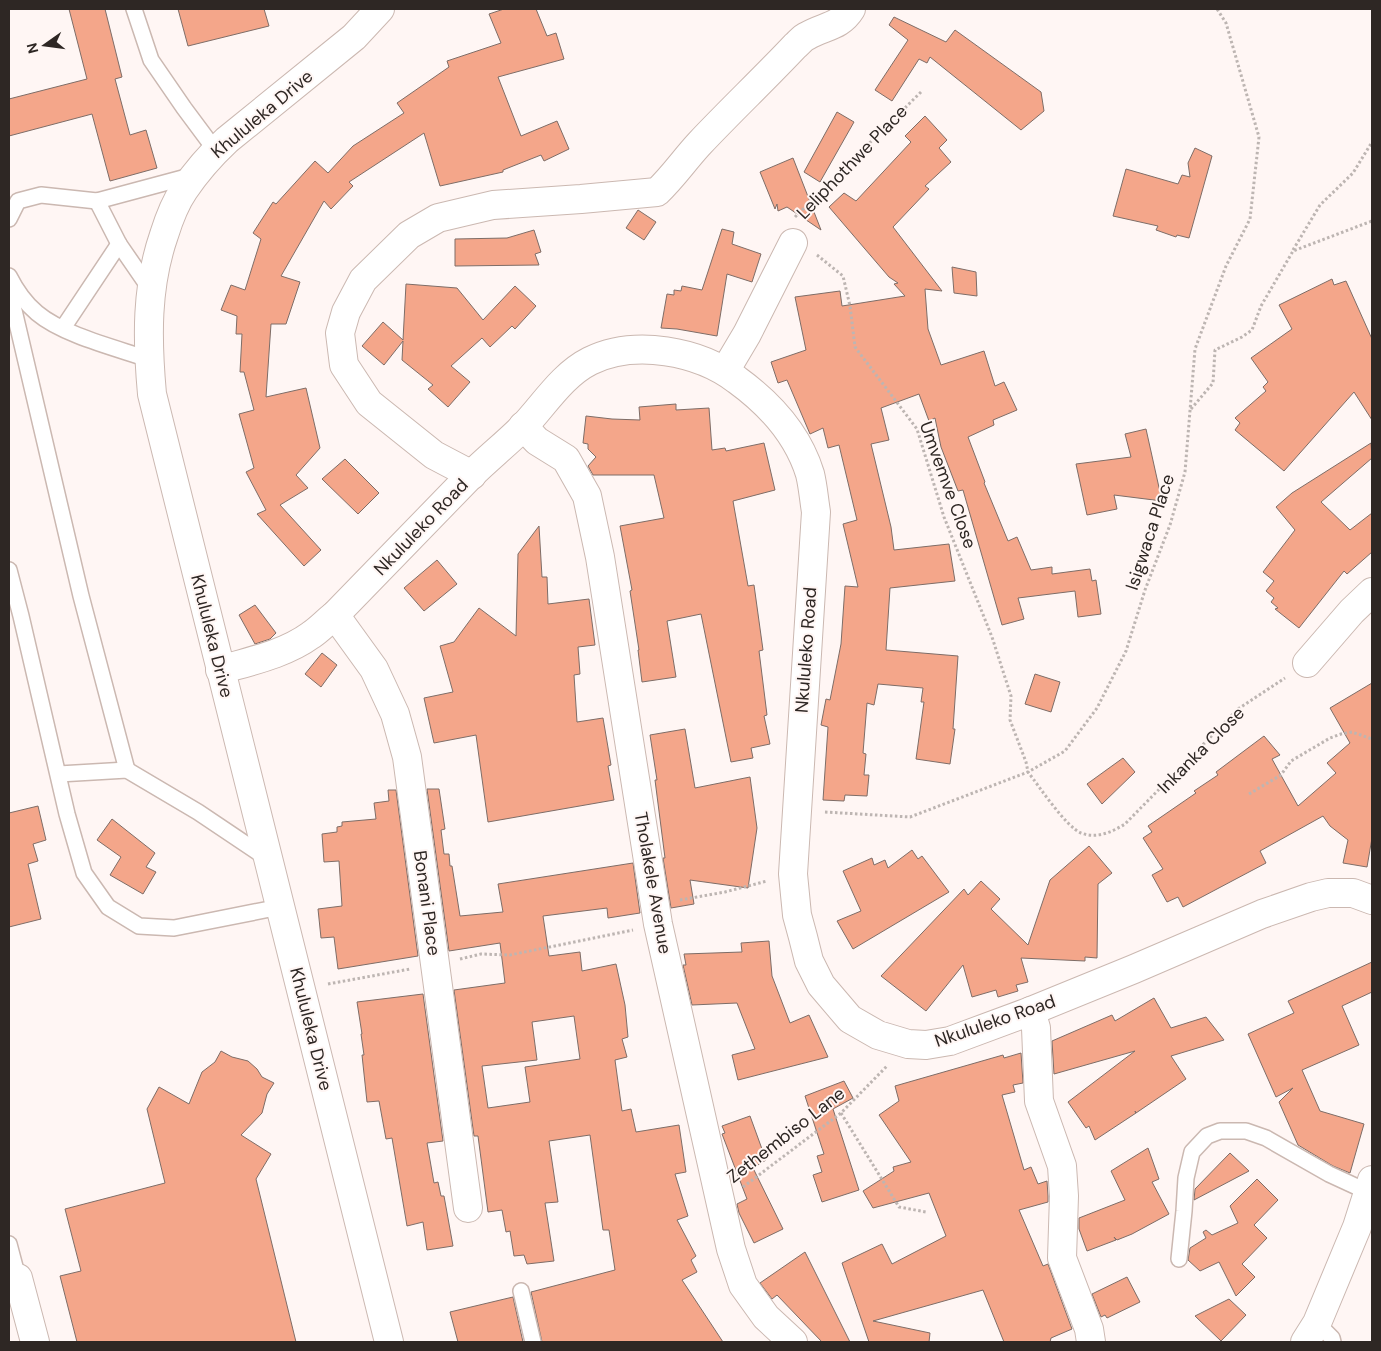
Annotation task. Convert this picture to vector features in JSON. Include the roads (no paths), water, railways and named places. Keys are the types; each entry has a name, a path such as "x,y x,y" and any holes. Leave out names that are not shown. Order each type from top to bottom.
{"street":[{"name":"Khululeka Drive","path":"380,9 354,37 250,120 216,151 184,190 169,220 157,253 148,312 148,359 152,394 389,1342"},
{"path":"472,475 434,454 369,403 344,365 340,333 346,312 363,280 409,235 438,218 493,205 657,192 701,142 805,37 838,23 845,18 850,9"},
{"name":"Leliphothwe Place","path":"725,371 752,325 793,242"},
{"name":"Nkululeko Road","path":"220,670 261,659 291,647 312,635 335,615 472,475 523,426 576,369 602,356 642,350 670,352 698,360 725,371 760,397 783,423 800,449 810,476 816,512 793,874 798,915 809,961 821,985 850,1019 878,1035 908,1044 926,1045 950,1040 1031,1011 1262,914 1311,897 1328,893 1353,893 1372,900"},
{"name":"Tholakele Avenue","path":"523,426 537,441 566,459 587,496 600,557 656,914 731,1249 743,1285 766,1317 793,1342"},
{"path":"1307,663 1352,611 1372,592"},
{"name":"Bonani Place","path":"335,615 374,670 395,714 407,757 468,1208"},
{"path":"1031,1011 1036,1028 1039,1101 1062,1166 1064,1196 1062,1258 1089,1329 1091,1342"},
{"path":"1318,1336 1363,1233 1370,1186"},
{"path":"14,1280 35,1342"}],"lane":[{"path":"134,9 151,60 216,151"},
{"path":"9,219 18,201 41,195 97,201 196,174"},
{"path":"97,201 119,244 150,289"},
{"path":"63,328 119,244"},
{"path":"9,276 17,292 38,314 87,339 148,359"},
{"path":"9,288 16,326 81,596 127,770"},
{"path":"9,570 67,814 84,873 108,907 139,926 174,928 280,907"},
{"path":"59,774 127,770 198,812 269,860"},
{"path":"1179,1259 1186,1178 1192,1152 1207,1136 1220,1131 1246,1132 1266,1138 1328,1174 1370,1186"},
{"path":"9,1244 14,1280"},
{"path":"521,1292 533,1342"}]}
